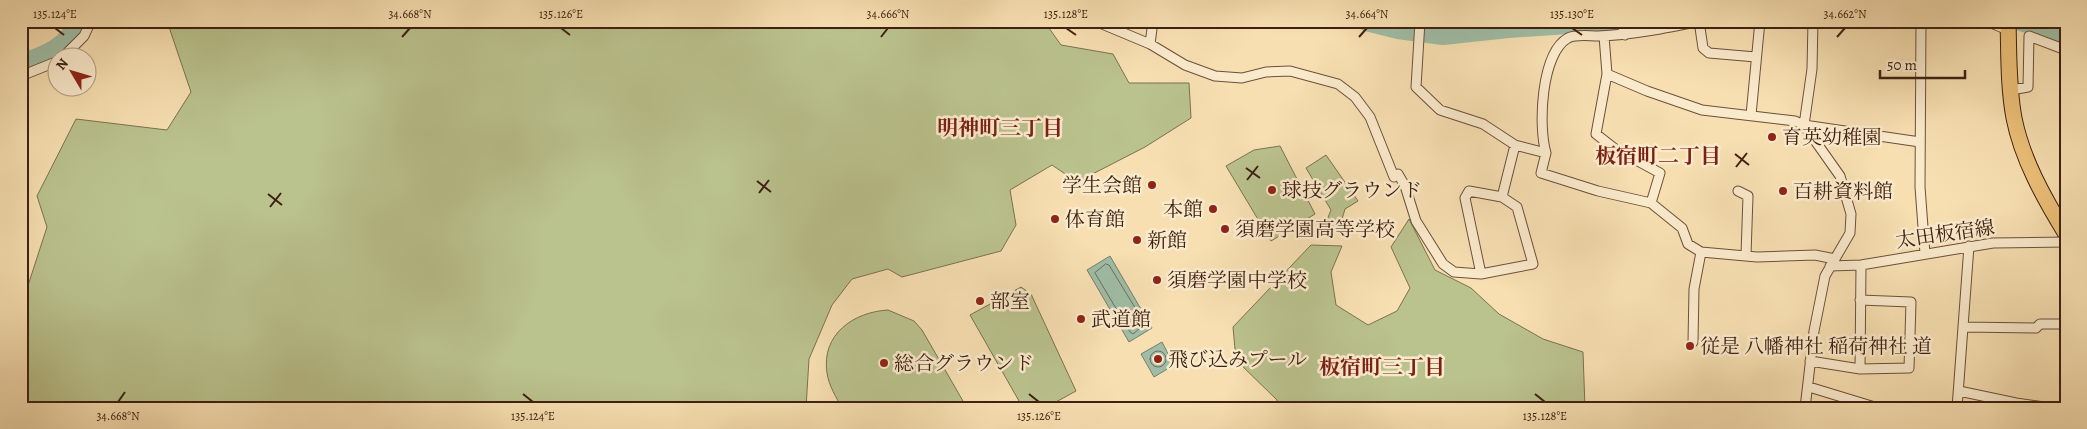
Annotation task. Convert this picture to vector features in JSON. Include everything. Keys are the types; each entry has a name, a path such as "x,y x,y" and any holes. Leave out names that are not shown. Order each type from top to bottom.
{"main road":[{"path":"2008,26 2011,90 2019,138 2041,192 2066,234"}],"street":[{"path":"72,48 84,36 91,21"},
{"path":"1095,21 1150,44 1185,65 1215,76 1242,78 1266,72 1290,71 1338,84 1355,97 1370,117 1394,177 1398,174 1405,186 1416,221 1443,264 1454,272 1481,274 1533,264 1517,207 1502,197 1469,191 1465,198 1481,274"},
{"path":"1150,44 1153,21"},
{"path":"1420,21 1416,87 1440,110 1482,124 1515,145 1546,153"},
{"path":"1621,21 1625,34"},
{"path":"1693,342 1694,289 1701,252 1688,244 1682,228 1651,203 1598,191 1541,173 1546,153 1543,143 1542,100 1554,53 1559,45 1572,36 1625,34 1700,21 1703,48 1709,53 1756,57"},
{"path":"1751,115 1760,21"},
{"path":"1805,408 1809,387 1814,331 1824,276 1850,233 1852,214 1840,176 1804,125 1812,69 1812,21"},
{"path":"1921,21 1920,187 1925,254"},
{"path":"1986,21 2008,26"},
{"path":"1604,36 1607,74 1596,134 1614,148 1660,172 1651,203"},
{"path":"2011,90 2028,87 2029,36 2066,50"},
{"path":"21,76 48,65"},
{"path":"1607,74 1647,91 1702,110 1795,121 1804,125 1920,142"},
{"path":"1502,197 1515,145"},
{"path":"1738,192 1748,196 1746,255"},
{"name":"太田板宿線","path":"1701,252 1757,257 1815,255 1833,262 1861,265 1993,243 2066,242"},
{"path":"1957,408 1969,246"},
{"path":"1860,369 1861,265"},
{"path":"1810,361 1860,369 1909,368 1911,302 1860,300"},
{"path":"1964,327 2036,328 2040,324 2066,324"},
{"path":"1809,387 1878,408"},
{"path":"1959,391 2016,405 2052,408"}],"green space":[{"path":"167,21 1044,21 1061,45 1113,54 1129,83 1189,83 1191,118 1145,147 1077,182 1052,165 1010,190 1016,225 1001,251 902,277 888,269 852,279 832,305 809,359 806,408 21,408 21,307 47,227 37,196 76,119 167,130 191,92"},
{"name":"球技グラウンド","path":"1280,146 1315,214 1271,241 1226,166 1254,150"},
{"path":"1326,155 1358,201 1345,209 1340,226 1325,225 1331,210 1306,168"},
{"path":"1409,219 1435,270 1471,288 1499,314 1543,339 1583,352 1585,408 1277,408 1277,400 1236,360 1233,327 1311,245 1342,246 1331,272 1336,305 1368,325 1397,311 1410,288 1391,247"},
{"path":"1021,287 1031,294 1076,391 1045,408 1023,408 970,315"},
{"name":"総合グラウンド","path":"888,310 914,321 922,330 967,408 842,408 828,378 827,359 829,347 842,328 852,321 863,315"}],"water":[{"path":"1110,256 1152,328 1129,342 1087,270"},
{"name":"飛び込みプール","path":"1162,342 1174,365 1154,377 1141,354"}],"waterway":[{"path":"21,64 48,54 62,44 69,38 80,21"},
{"path":"1366,21 1398,29 1443,35 1508,28 1616,21"},
{"path":"2021,21 2066,36"}],"place":[{"name":"育英幼稚園","path":"1772,137"},
{"name":"学生会館","path":"1152,185"},
{"name":"球技グラウンド","path":"1272,190"},
{"name":"百耕資料館","path":"1783,191"},
{"name":"本館","path":"1213,209"},
{"name":"体育館","path":"1055,219"},
{"name":"須磨学園高等学校","path":"1225,229"},
{"name":"新館","path":"1137,240"},
{"name":"須磨学園中学校","path":"1157,280"},
{"name":"部室","path":"980,301"},
{"name":"武道館","path":"1081,319"},
{"name":"従是 八幡神社 稲荷神社 道","path":"1690,346"},
{"name":"飛び込みプール","path":"1158,359"},
{"name":"総合グラウンド","path":"884,363"}],"district":[{"name":"明神町三丁目","path":"1000,128"},
{"name":"板宿町二丁目","path":"1658,156"},
{"name":"板宿町三丁目","path":"1382,367"}]}
